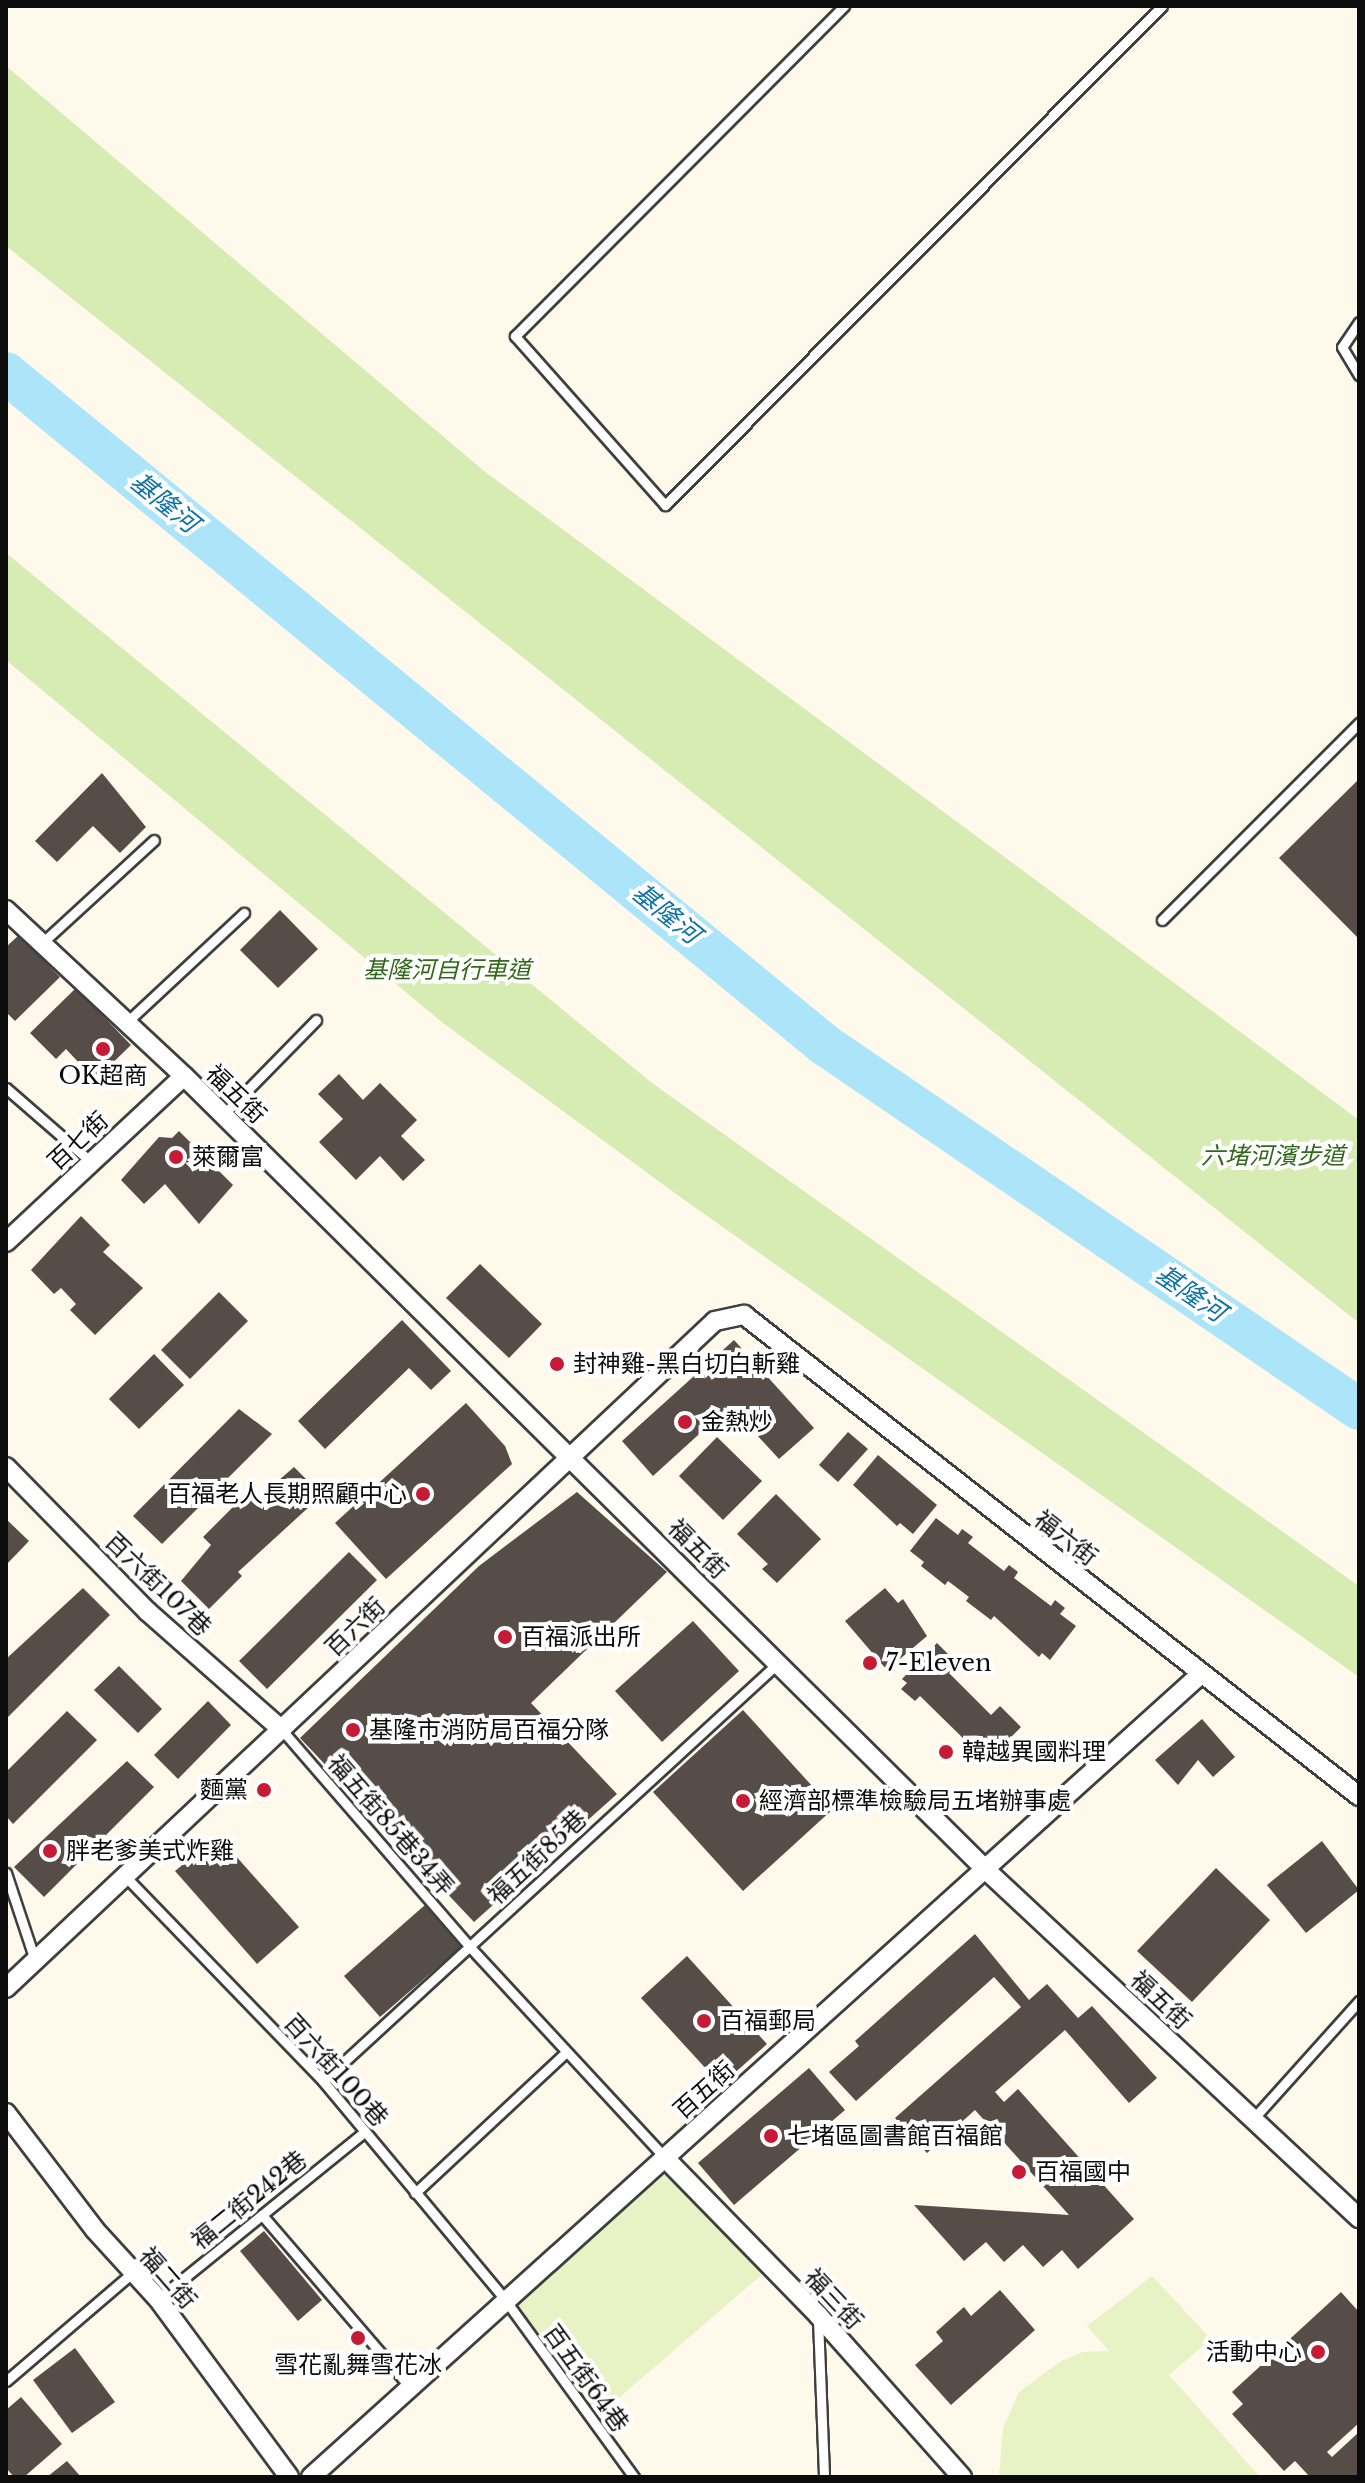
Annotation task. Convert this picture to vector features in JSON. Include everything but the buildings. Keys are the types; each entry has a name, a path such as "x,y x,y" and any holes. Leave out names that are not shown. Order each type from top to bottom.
{"street":[{"name":"福五街","path":"6,910 184,1076 570,1454 985,1869 1359,2218"},
{"name":"百七街","path":"6,1242 184,1076"},
{"name":"百六街","path":"6,1988 282,1730 570,1454 715,1321 744,1315"},
{"name":"福六街","path":"744,1315 1359,1796"},
{"name":"百六街107巷","path":"6,1467 147,1611 282,1730"},
{"name":"百五街","path":"311,2477 1201,1674"},
{"name":"福二街","path":"6,2113 132,2273 158,2299 289,2477"},
{"name":"福三街","path":"665,2158 818,2315 962,2477"}],"lane":[{"path":"844,6 515,336 665,505 1162,6"},
{"path":"1359,322 1342,347 1359,375"},
{"path":"1162,920 1359,723"},
{"path":"42,943 154,840"},
{"path":"127,1022 244,913"},
{"path":"223,1115 316,1020"},
{"path":"6,1088 91,1162"},
{"name":"福五街85巷","path":"323,2081 778,1663"},
{"name":"福五街85巷34弄","path":"282,1730 469,1946 665,2158"},
{"path":"6,1873 35,1960"},
{"name":"百六街100巷","path":"125,1876 323,2081 506,2301"},
{"path":"1253,2119 1359,2001"},
{"path":"415,2193 566,2052"},
{"name":"福二街242巷","path":"158,2299 364,2132"},
{"path":"262,2215 410,2387"},
{"path":"6,2381 132,2273"},
{"name":"百五街64巷","path":"506,2301 634,2477"},
{"path":"818,2315 824,2477"}],"green space":[{"name":"六堵河濱步道","path":"6,66 484,471 1359,1120 1359,1323 6,246"},
{"name":"基隆河自行車道","path":"6,553 652,1083 1359,1586 1359,1677 683,1199 443,1023 6,660"},
{"path":"665,2158 766,2271 592,2421 506,2301"},
{"path":"1152,2276 1211,2339 1169,2375 1260,2477 999,2477 1003,2428 1019,2392 1061,2361 1083,2352 1109,2351 1087,2326"}],"waterway":[{"name":"基隆河","path":"6,373 825,1045 1359,1409"}],"place":[{"name":"OK超商","path":"103,1049"},
{"name":"萊爾富","path":"176,1157"},
{"name":"封神雞-黑白切白斬雞","path":"557,1364"},
{"name":"金熱炒","path":"685,1422"},
{"name":"百福老人長期照顧中心","path":"423,1494"},
{"name":"百福派出所","path":"505,1637"},
{"name":"7-Eleven","path":"870,1663"},
{"name":"基隆市消防局百福分隊","path":"353,1730"},
{"name":"韓越異國料理","path":"946,1752"},
{"name":"麵黨","path":"264,1790"},
{"name":"經濟部標準檢驗局五堵辦事處","path":"743,1801"},
{"name":"胖老爹美式炸雞","path":"50,1851"},
{"name":"百福郵局","path":"704,2021"},
{"name":"七堵區圖書館百福館","path":"771,2136"},
{"name":"百福國中","path":"1019,2172"},
{"name":"雪花亂舞雪花冰","path":"358,2338"},
{"name":"活動中心","path":"1318,2352"}]}
